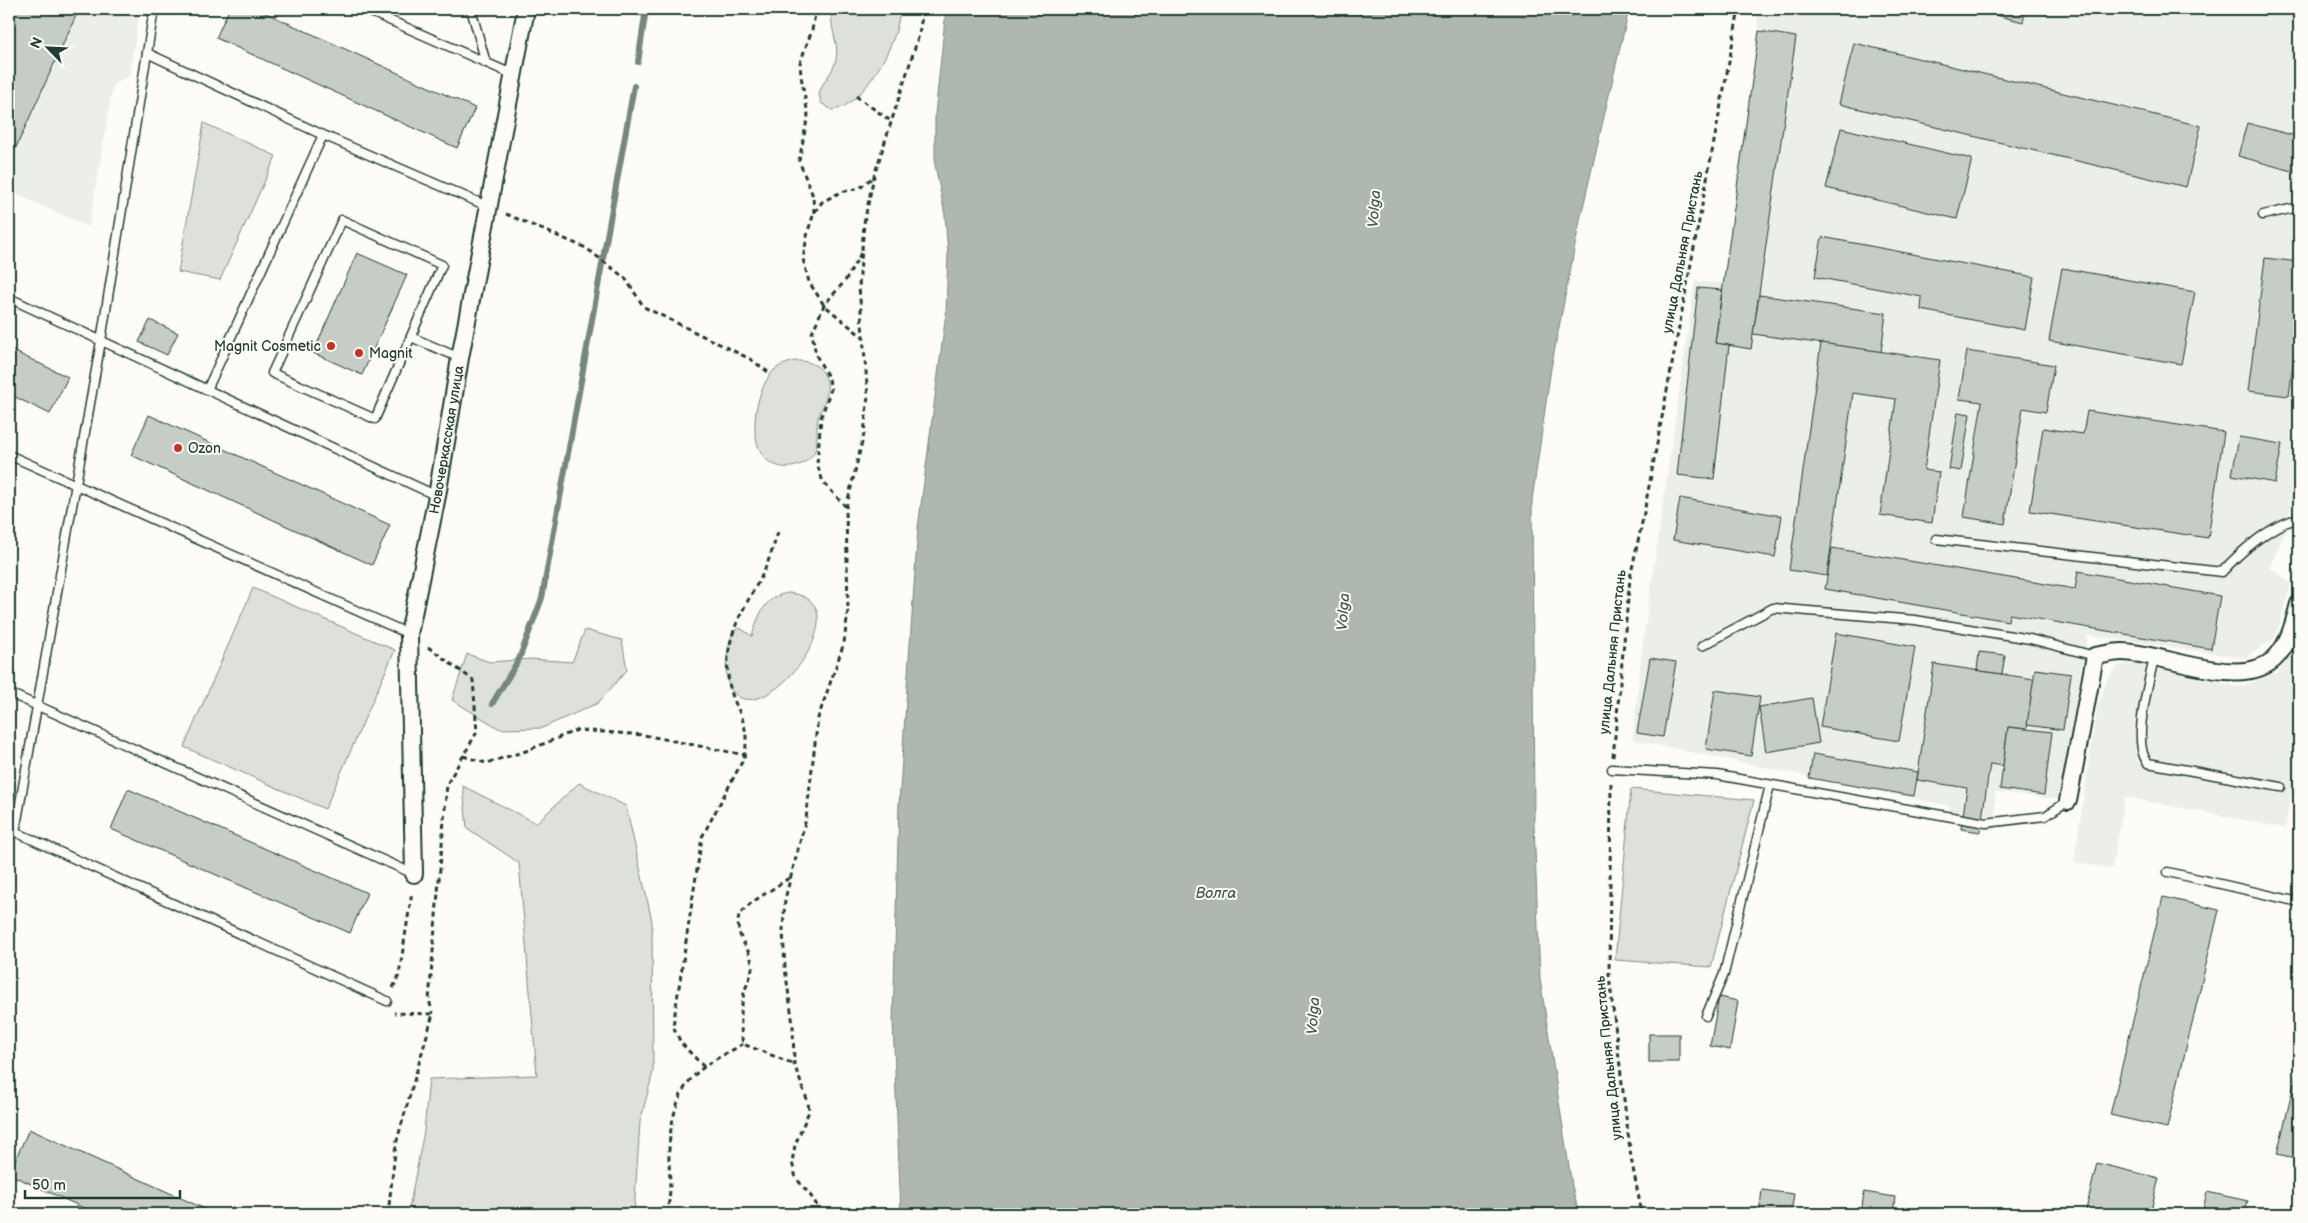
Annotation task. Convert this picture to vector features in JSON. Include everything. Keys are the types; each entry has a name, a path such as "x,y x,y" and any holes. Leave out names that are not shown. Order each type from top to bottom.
{"street":[{"name":"Новочеркасская улица","path":"414,874 409,634 437,496 487,206 526,9"},
{"path":"2068,801 2095,656 2122,652 2225,673 2256,668 2276,658 2291,635 2299,604"}],"lane":[{"path":"154,9 101,341 74,484 38,706 12,830 387,1001"},
{"path":"364,9 514,75"},
{"path":"471,9 486,63"},
{"path":"147,53 323,135 487,206"},
{"path":"207,390 323,135"},
{"path":"2262,215 2299,208"},
{"path":"342,220 442,265 411,337 376,420 272,373 342,220"},
{"path":"9,298 437,496"},
{"path":"411,337 460,358"},
{"path":"9,455 409,634"},
{"path":"1936,539 2222,572 2237,555 2287,520 2299,519"},
{"path":"1702,646 1773,608 1915,620 2030,639 2095,656"},
{"path":"2154,658 2146,695 2141,736 2142,756 2148,762 2281,787"},
{"path":"9,693 414,874"},
{"path":"1612,769 1717,775 1986,823 2045,816 2068,801"},
{"path":"1706,1016 1726,965 1770,785"},
{"path":"2168,872 2299,902"}],"path":[{"path":"814,213 812,196 799,161 808,115 800,63 812,30 816,9"},
{"path":"821,1214 814,1200 796,1178 792,1162 795,1145 808,1111 805,1091 794,1064 793,1025 785,968 783,930 789,878 806,819 818,718 844,643 848,611 846,508 864,434 868,396 865,340 859,286 864,223 874,176 919,35 922,9"},
{"name":"улица Дальняя Пристань","path":"1642,1214 1630,1158 1609,974 1612,769 1630,578 1647,498 1739,9"},
{"path":"856,96 892,122"},
{"path":"865,340 824,305 809,282 804,269 808,231 814,213 826,200 841,192 860,188 874,176"},
{"path":"487,206 586,248 624,278 644,307 750,358 771,374"},
{"path":"846,508 823,482 817,464 821,418 830,389 829,380 816,355 812,333 824,305 846,281 861,252"},
{"path":"704,1067 681,1043 675,1035 673,1026 702,837 745,754 748,735 743,717 729,686 728,647 736,620 761,577 778,532"},
{"path":"388,1214 396,1144 433,1014 429,1000 447,784 476,732 473,680 454,664 409,634"},
{"path":"463,756 486,763 577,730 644,735 745,754"},
{"path":"414,874 399,975 387,1001 386,1013 433,1014"},
{"path":"743,1044 740,1010 744,991 752,970 751,960 740,939 740,915 751,903 789,878"},
{"path":"667,1214 672,1191 669,1136 674,1116 690,1079 704,1067 743,1044"},
{"path":"743,1044 794,1064"}],"shaded area":[{"path":"9,9 140,9 129,76 113,84 89,227 9,191"},
{"path":"833,9 905,9 899,11 894,38 878,70 855,98 844,107 832,110 821,103 819,94 835,64 837,53 832,21"},
{"path":"1756,9 2299,9 2299,498 2292,501 2287,528 2270,567 2291,583 2276,637 2245,658 2088,635 2058,799 1995,792 1995,831 1948,822 1950,806 1633,740 1641,657 1695,281 1731,284 1759,31"},
{"path":"204,123 276,156 220,280 178,272"},
{"path":"795,361 809,362 820,368 826,379 827,393 818,418 817,444 813,454 799,465 781,467 765,458 755,435 755,420 761,391 767,379 776,368"},
{"path":"253,588 395,650 325,809 184,747"},
{"path":"789,593 811,601 818,617 814,638 802,661 785,681 766,695 747,699 732,691 727,678 728,653 733,631 740,628 752,636 760,614 768,602"},
{"path":"585,630 622,640 627,670 598,703 542,728 500,729 452,700 467,654 490,662 531,659 572,662"},
{"path":"2299,635 2299,770 2289,803 2285,828 2125,797 2112,869 2074,862 2097,708 2108,678 2119,665 2141,664 2239,687 2278,672 2295,650"},
{"path":"579,783 626,806 652,921 653,1072 640,1122 634,1214 408,1214 424,1131 429,1079 537,1075 519,863 467,828 463,786 536,823"},
{"path":"1631,789 1754,800 1711,967 1615,960"}],"water":[{"name":"Волга","path":"946,9 1629,9 1580,220 1551,368 1532,500 1534,824 1540,979 1572,1186 1579,1214 901,1214 893,1022 899,804 918,528 946,313 948,254 945,215 935,165 935,115"}],"building":[{"path":"9,9 79,9 13,154 9,152"},
{"path":"229,9 257,9 475,108 457,148 216,38"},
{"path":"1972,9 2026,9 2023,22"},
{"path":"1759,31 1796,37 1751,349 1715,343"},
{"path":"1854,43 2201,126 2186,187 1839,104"},
{"path":"2247,123 2299,137 2299,173 2238,156"},
{"path":"1841,128 1972,159 1957,219 1826,188"},
{"path":"1822,237 2034,277 2025,330 1921,310 1922,297 1815,277"},
{"path":"357,253 407,275 362,375 313,353"},
{"path":"2265,258 2299,262 2299,315 2289,396 2248,391"},
{"path":"2062,268 2195,292 2181,364 2049,341"},
{"path":"1698,288 1722,290 1715,343 1729,345 1714,479 1677,475"},
{"path":"1759,295 1886,313 1881,352 1753,334"},
{"path":"150,320 178,333 167,355 139,342"},
{"path":"1821,343 1940,360 1924,470 1939,472 1932,523 1880,515 1896,399 1853,393 1827,576 1789,570"},
{"path":"9,349 68,377 50,414 9,394"},
{"path":"1967,351 2054,365 2046,412 2023,408 2005,524 1964,517 1982,402 1959,399"},
{"path":"2087,411 2224,432 2208,538 2030,511 2043,428 2083,434"},
{"path":"1958,412 1970,414 1961,471 1949,469"},
{"path":"149,415 390,525 372,565 131,455"},
{"path":"2239,437 2282,444 2275,483 2232,475"},
{"path":"1680,498 1782,516 1775,557 1673,540"},
{"path":"1832,548 2075,589 2078,571 2220,596 2211,649 2009,614 2008,621 1825,589"},
{"path":"1836,633 1915,647 1899,741 1820,727"},
{"path":"1979,652 2005,655 2002,674 1977,671"},
{"path":"1650,658 1676,662 1663,737 1637,733"},
{"path":"1934,664 2034,679 2027,729 2008,727 2003,766 1990,764 1980,832 1961,829 1967,788 1917,780"},
{"path":"2035,669 2071,674 2063,730 2027,725"},
{"path":"1715,690 1760,697 1751,756 1706,749"},
{"path":"1812,698 1819,743 1766,752 1759,707"},
{"path":"2008,727 2052,732 2044,795 2000,789"},
{"path":"1813,754 1918,772 1914,796 1809,778"},
{"path":"128,789 367,893 350,933 111,829"},
{"path":"2163,897 2219,910 2167,1128 2110,1115"},
{"path":"1719,997 1738,1001 1730,1050 1710,1046"},
{"path":"1649,1034 1679,1034 1679,1062 1649,1062"},
{"path":"2299,1063 2299,1159 2277,1154"},
{"path":"29,1129 216,1214 97,1214 9,1174"},
{"path":"2097,1163 2159,1178 2150,1214 2085,1214"},
{"path":"1762,1190 1794,1194 1791,1214 1759,1214"},
{"path":"1864,1192 1895,1197 1893,1214 1861,1214"},
{"path":"2207,1192 2248,1201 2245,1214 2202,1214"}],"waterway":[{"path":"638,62 646,9"},
{"path":"492,704 519,659 542,598 634,86"}],"place":[{"name":"Magnit Cosmetic","path":"331,346"},
{"name":"Magnit","path":"359,353"},
{"name":"Ozon","path":"178,448"}],"water label":[{"name":"Volga","path":"1374,209"},
{"name":"Volga","path":"1343,612"},
{"name":"Volga","path":"1313,1016"}]}
